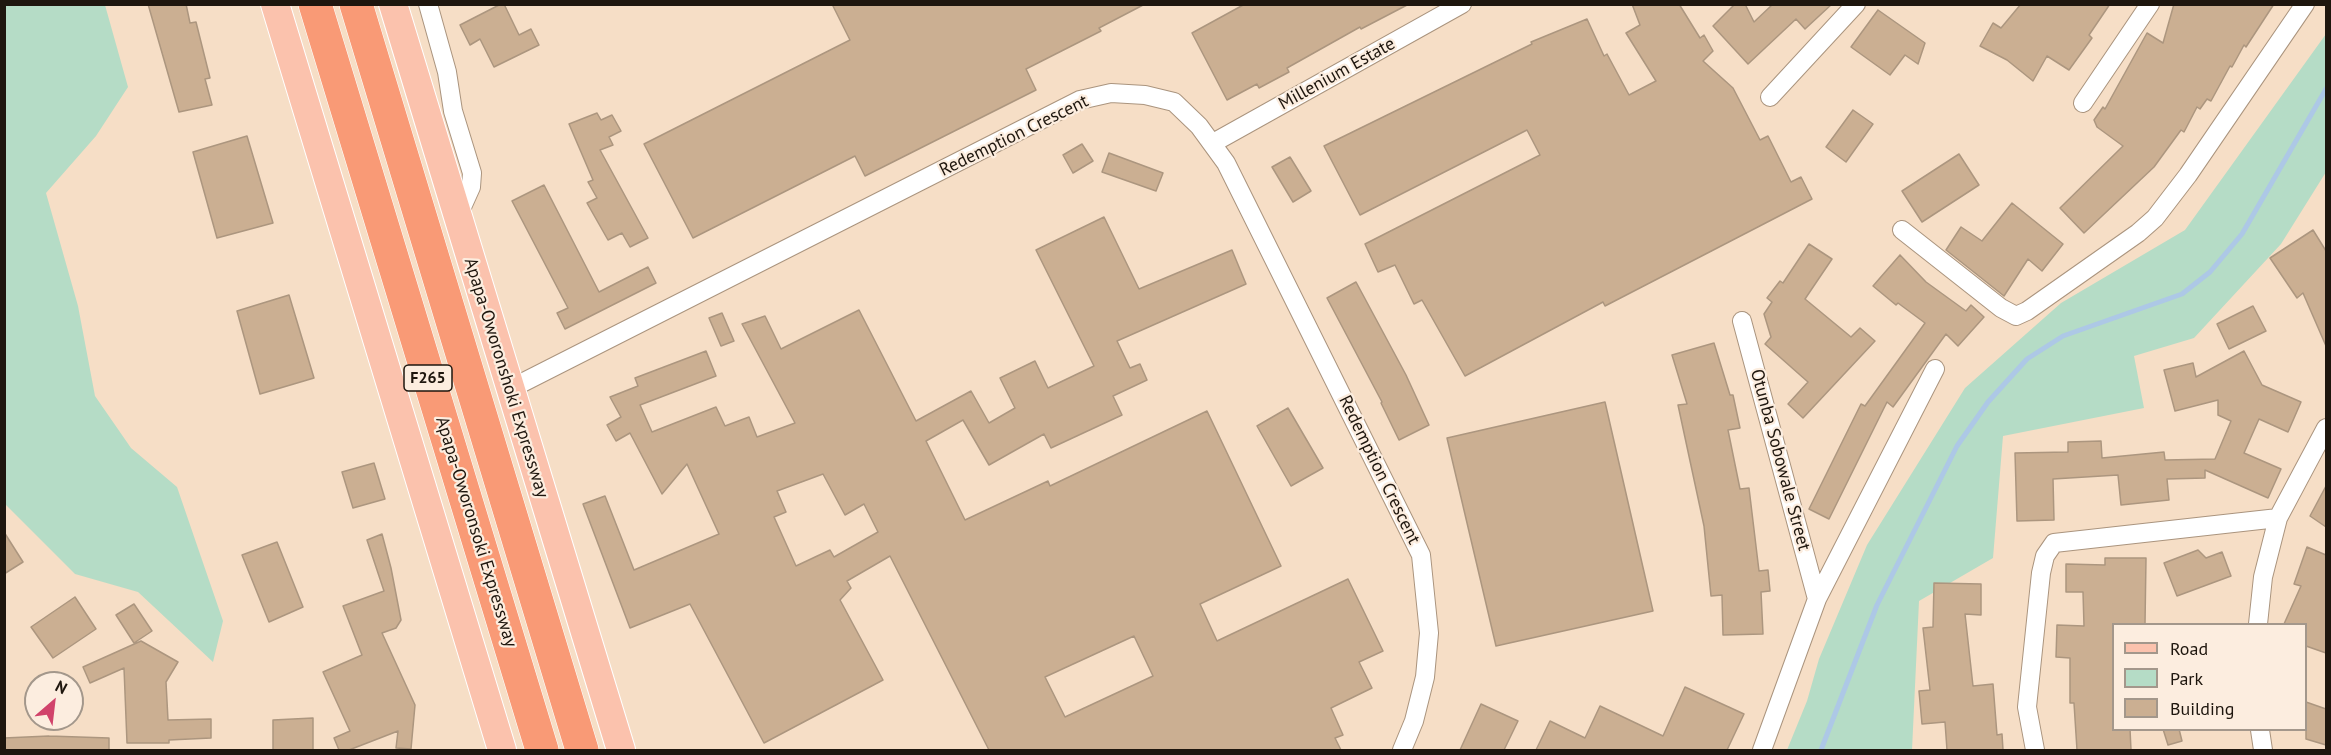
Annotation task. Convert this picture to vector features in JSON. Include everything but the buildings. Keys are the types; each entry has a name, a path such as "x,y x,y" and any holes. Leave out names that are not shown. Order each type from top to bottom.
{"highway":[{"name":"Apapa-Oworonsoki Expressway","path":"315,4 542,750"},
{"name":"Apapa-Oworonsoki Expressway","path":"356,4 582,750"}],"main road":[{"path":"275,4 502,750"},
{"name":"Apapa-Oworonshoki Expressway","path":"393,4 621,750"}],"street":[{"path":"428,4 447,72 453,111 472,173 471,187 462,207 456,213"},
{"name":"Millenium Estate","path":"1213,143 1462,4"},
{"path":"1770,97 1856,4"},
{"path":"2083,103 2150,4"},
{"path":"1902,230 2001,308 2016,316 2027,311 2138,233 2155,218 2188,175 2305,4"},
{"name":"Redemption Crescent","path":"510,389 1080,100 1111,93 1145,95 1174,102 1213,143 1232,173 1421,555 1429,633 1426,666 1414,721 1402,750"},
{"name":"Otunba Sobowale Street","path":"1742,321 1817,599"},
{"name":"Otunba Sobowale Street","path":"1762,750 1817,599 1935,369"},
{"path":"2258,623 2264,577 2278,518 2326,428"},
{"path":"2036,750 2028,707 2042,573 2045,556 2054,543 2278,518"},
{"path":"2260,731 2263,750"}],"green space":[{"path":"4,5 105,5 128,87 96,136 46,193 78,306 95,396 131,448 177,487 223,621 213,662 138,592 75,574 5,504"},
{"path":"2326,34 2326,172 2281,244 2194,338 2134,356 2144,408 2003,436 1993,558 1919,601 1912,750 1787,750 1807,701 1819,659 1867,545 1965,388 2061,303 2185,230"}],"waterway":[{"path":"1821,750 1877,605 1957,446 1988,402 2027,359 2063,336 2182,294 2210,272 2242,234 2326,89"}]}
